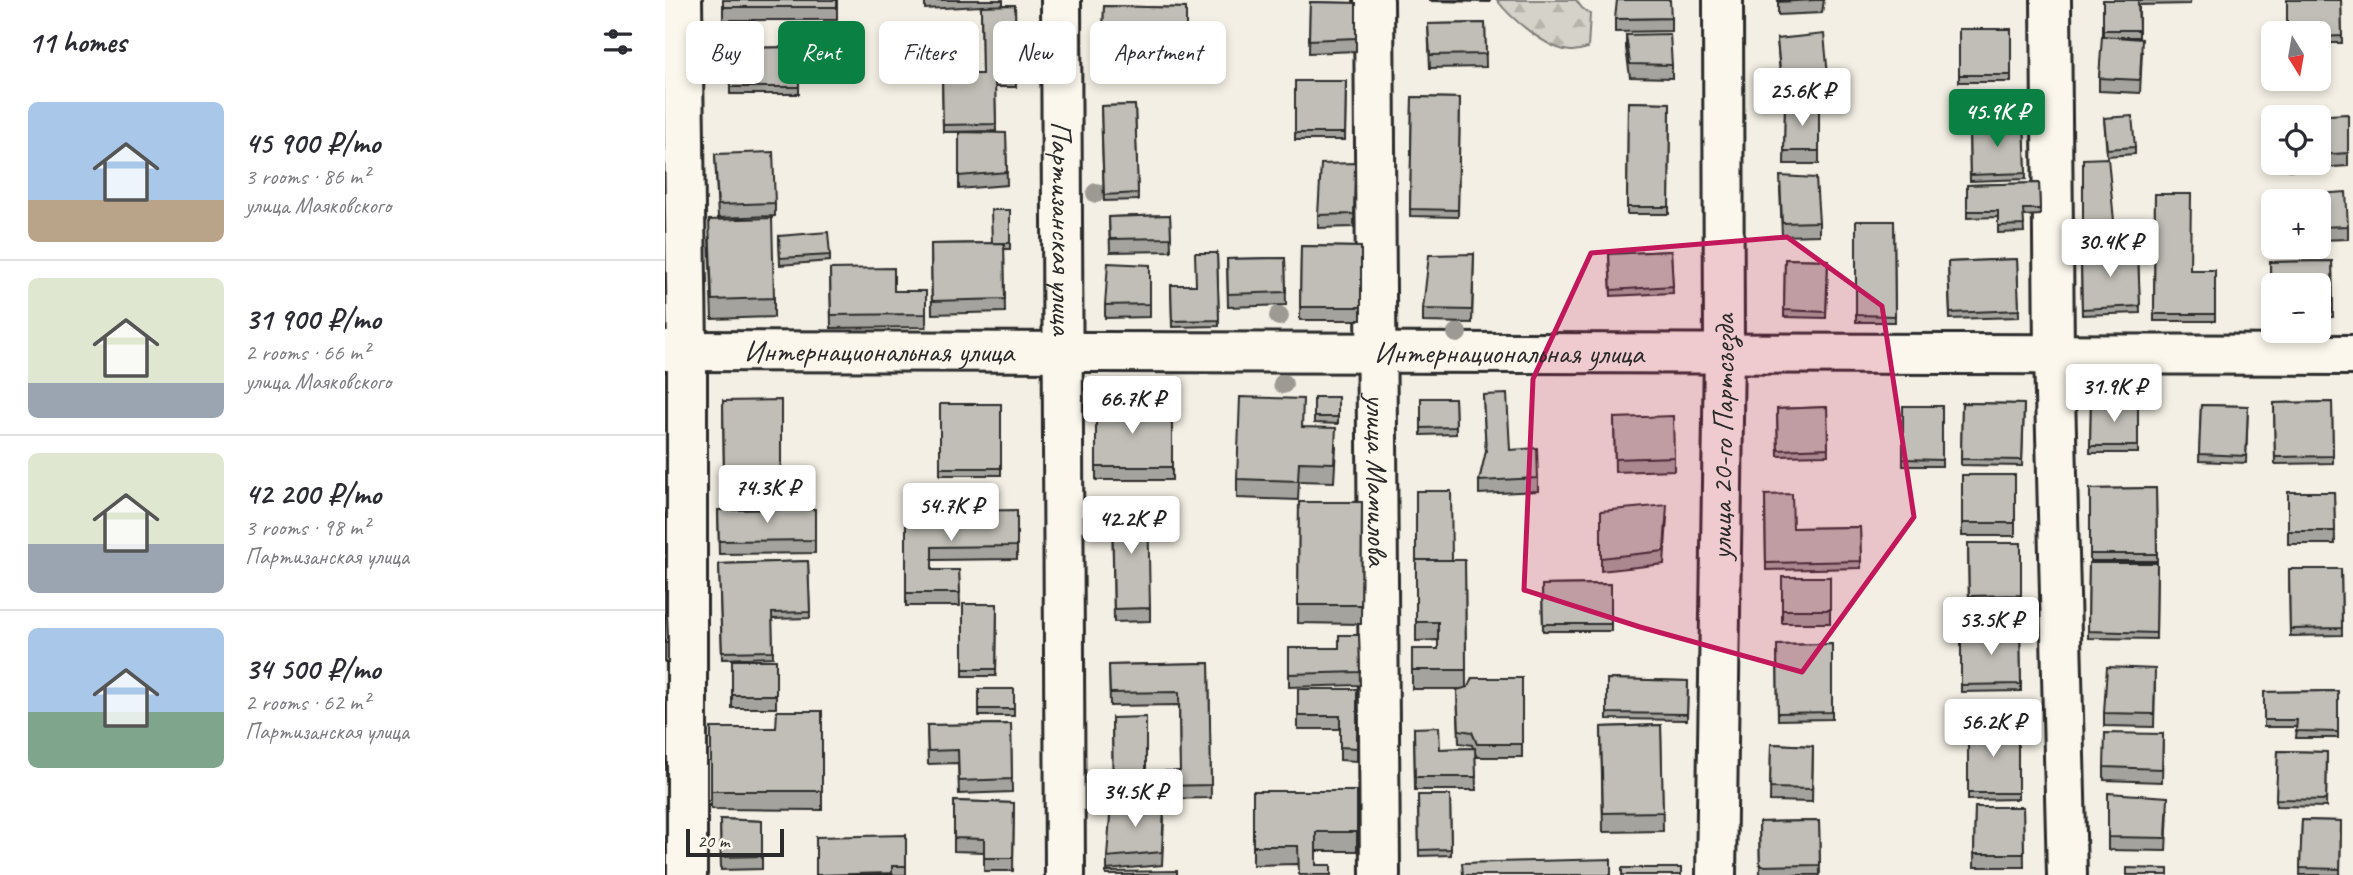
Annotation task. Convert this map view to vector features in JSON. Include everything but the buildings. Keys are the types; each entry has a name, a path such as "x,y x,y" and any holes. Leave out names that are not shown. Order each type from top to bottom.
{"street":[{"path":"682,0 676,351 687,875"},
{"name":"Партизанская улица","path":"1061,0 1065,875"},
{"name":"улица Мамилова","path":"1374,0 1380,875"},
{"name":"улица 20-го Партсъезда","path":"1716,875 1724,353 1723,0"},
{"path":"2051,0 2054,354 2067,875"},
{"name":"Интернациональная улица","path":"676,351 2353,355"}],"highlighted area":[{"path":"1787,237 1882,306 1914,517 1802,672 1640,627 1524,590 1533,379 1591,253"}],"green space":[{"path":"1497,0 1576,0 1590,14 1588,48 1571,51 1552,45 1520,24"}]}
